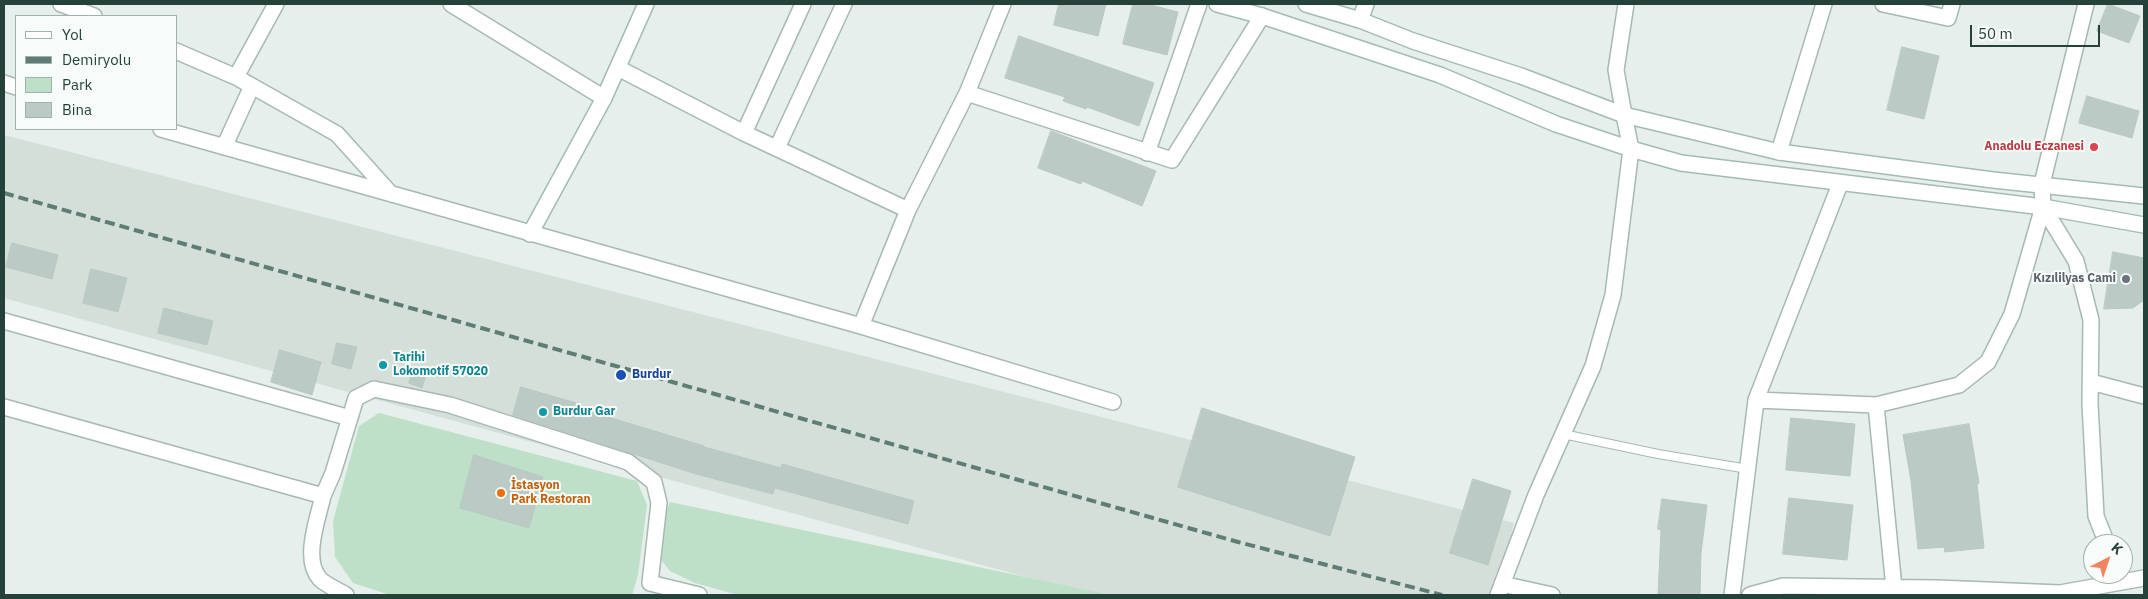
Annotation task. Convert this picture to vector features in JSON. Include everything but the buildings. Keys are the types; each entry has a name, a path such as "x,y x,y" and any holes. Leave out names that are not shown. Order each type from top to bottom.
{"street":[{"path":"61,4 91,15"},
{"path":"236,77 276,4"},
{"path":"451,4 604,98"},
{"path":"530,234 604,98 646,4"},
{"path":"744,132 803,4"},
{"path":"777,148 844,4"},
{"path":"861,326 908,210 967,93 1003,4"},
{"path":"1147,154 1198,4"},
{"path":"1217,4 1262,16 1440,75 1556,124 1631,149 1681,163 1840,184 1914,190 2042,207 2144,224"},
{"path":"1306,4 1360,20 1413,41 1522,76 1624,114 1779,152 1994,180 2144,196"},
{"path":"1360,20 1366,4"},
{"path":"1552,595 1500,590 1536,496 1593,366 1613,295 1631,149 1616,70 1626,4"},
{"path":"1779,152 1824,4"},
{"path":"1883,4 1948,18 1952,4"},
{"path":"1756,400 1876,405 1959,385 1988,362 2012,314 2042,207 2042,184 2086,4"},
{"path":"967,93 1147,154 1172,160 1262,16"},
{"path":"178,52 236,77 337,134 391,194"},
{"path":"618,68 744,132 908,210"},
{"path":"224,147 252,86"},
{"path":"164,130 861,326 1114,402"},
{"path":"1732,595 1756,400 1840,184"},
{"path":"2042,207 2076,261 2091,320 2090,404 2096,516 2103,534"},
{"path":"4,321 350,418"},
{"path":"2091,382 2144,396"},
{"path":"346,595 319,578 311,561 314,532 323,496 356,398 374,389 450,405 628,462 654,482 660,502 648,589 699,595"},
{"path":"1876,405 1894,588"},
{"path":"4,407 323,496"},
{"path":"1750,595 1782,586 2060,593 2097,584"}],"lane":[{"path":"1563,434 1658,454 1748,469"}],"shaded area":[{"path":"4,135 1514,523 1497,595 1092,595 4,298"}],"green space":[{"path":"379,413 637,481 647,505 638,575 632,595 390,595 353,583 335,557 333,521 359,426"},
{"path":"670,502 1111,595 738,595 695,583 670,571 657,555 657,537"}],"railway":[{"path":"4,193 1238,542 1442,595"}],"place":[{"name":"Anadolu Eczanesi","path":"2094,147"},
{"name":"Kızılilyas Cami","path":"2126,279"},
{"name":"Tarihi Lokomotif 57020","path":"383,365"},
{"name":"Burdur","path":"621,375"},
{"name":"Burdur Gar","path":"543,412"},
{"name":"İstasyon Park Restoran","path":"501,493"}]}
